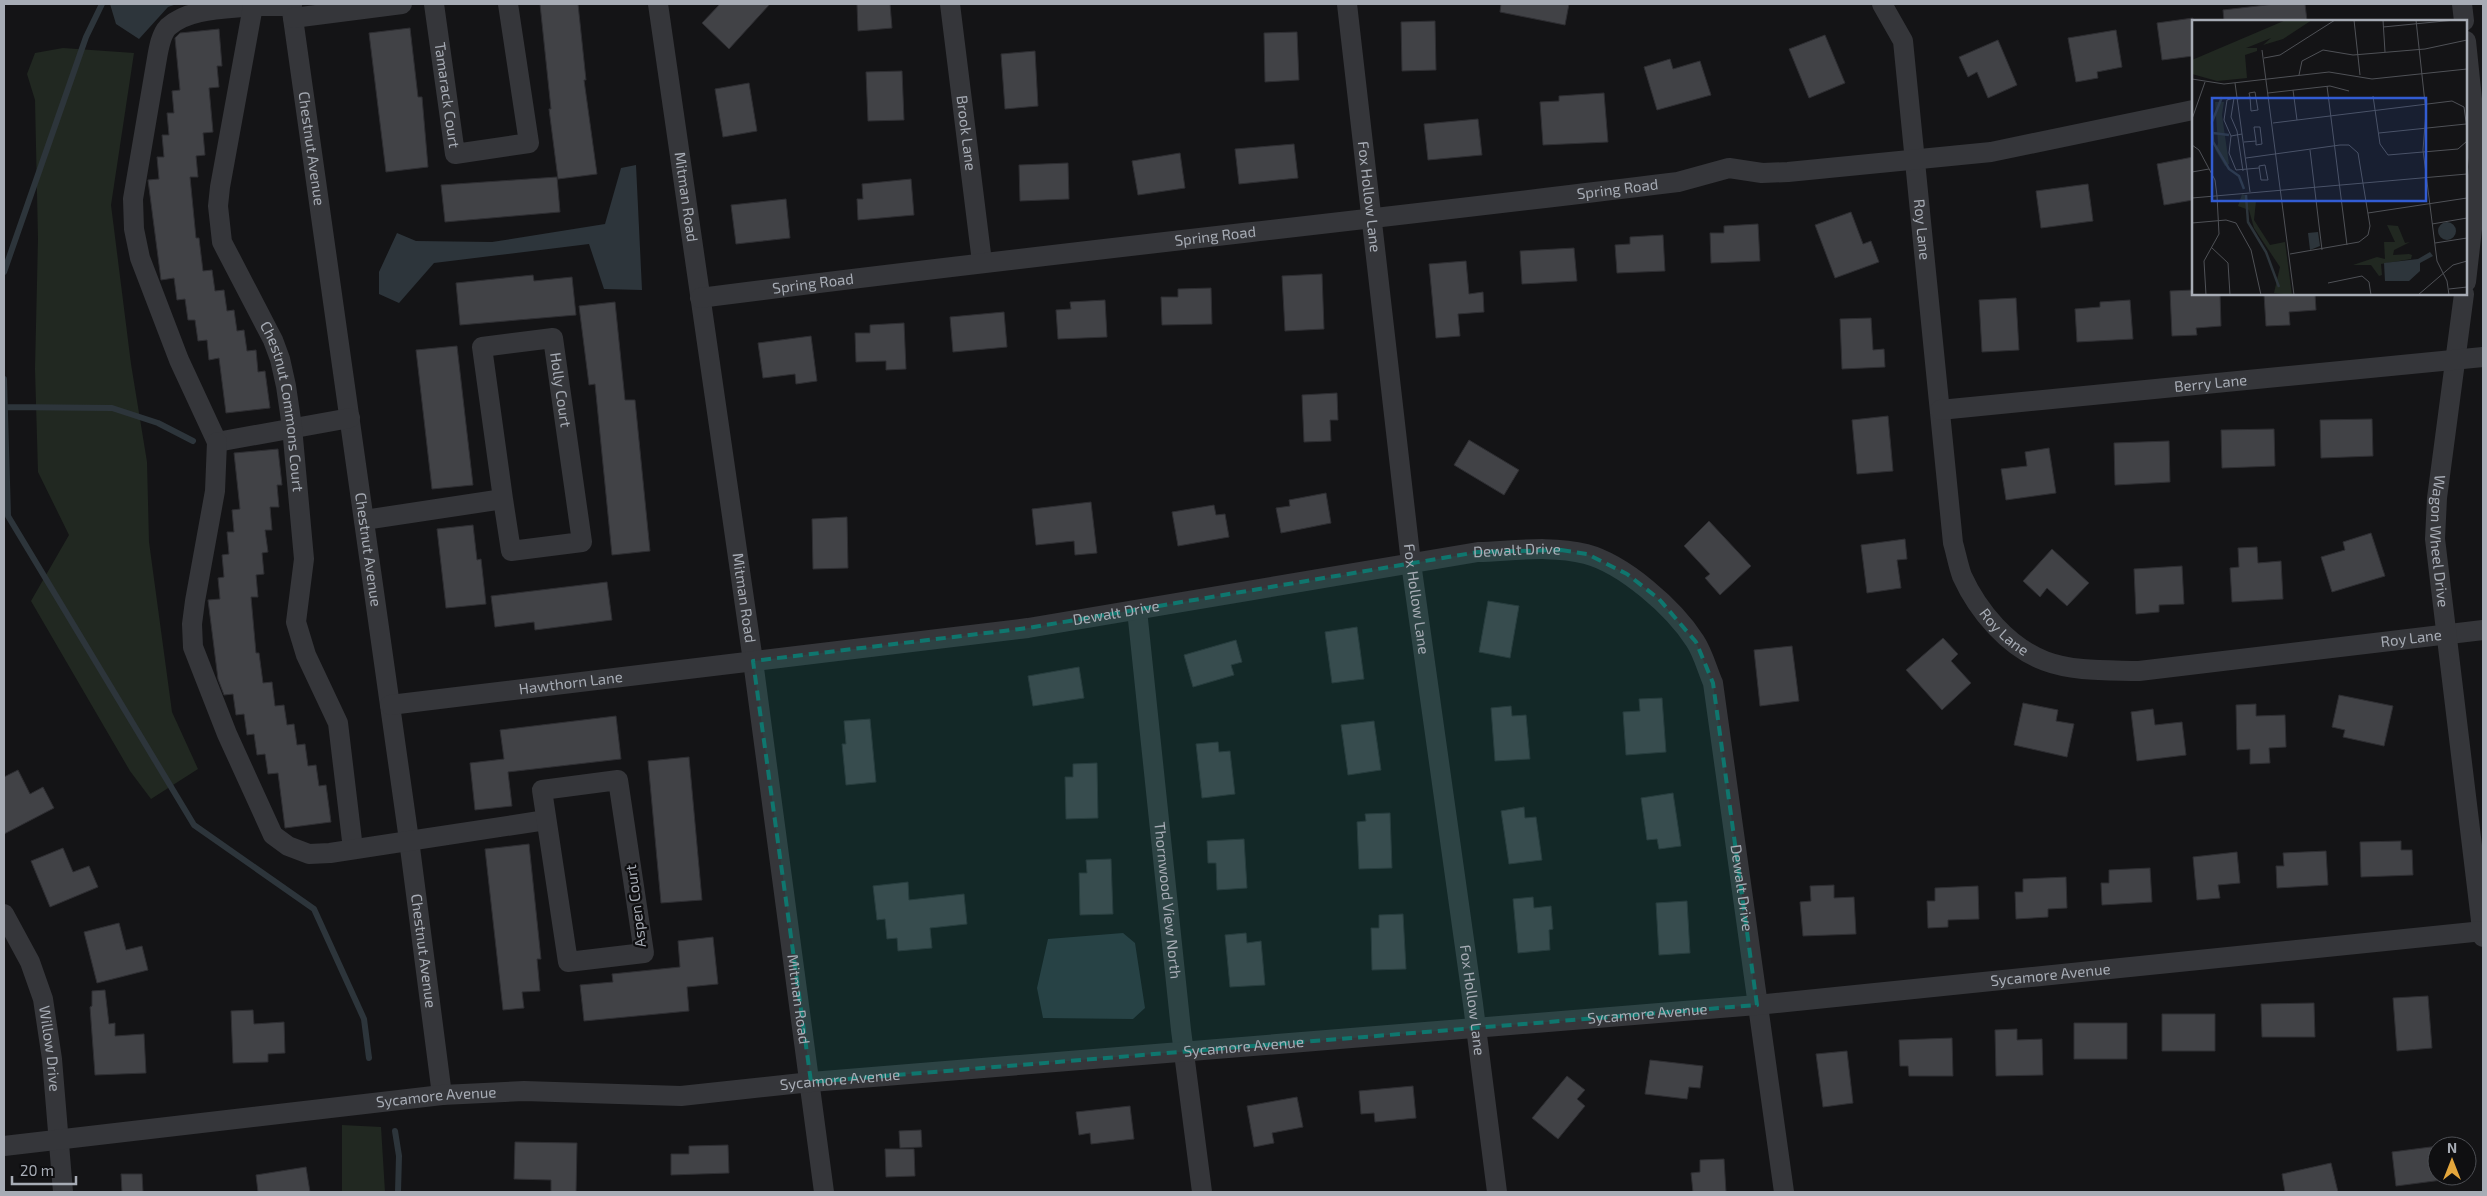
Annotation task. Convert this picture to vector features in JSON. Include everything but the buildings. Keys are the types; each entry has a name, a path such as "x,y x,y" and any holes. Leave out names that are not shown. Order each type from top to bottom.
{"street":[{"path":"402,4 292,9 253,6 210,11 182,18 166,28 160,45 133,199 134,229 140,258 179,360 217,442 215,491 192,624 193,647 227,734 273,835 288,846 309,854 330,854 409,840 546,820"},
{"name":"Tamarack Court","path":"434,4 455,154 529,142 508,4"},
{"name":"Mitman Road","path":"658,4 753,661 811,1082 824,1192"},
{"name":"Brook Lane","path":"950,4 982,262"},
{"name":"Fox Hollow Lane","path":"1347,4 1411,563 1497,1192"},
{"name":"Roy Lane","path":"1882,4 1903,41 1952,543 1962,575 1976,602 1992,622 2017,646 2045,661 2084,670 2139,671 2445,633 2483,630"},
{"path":"2462,4 2464,20"},
{"name":"Chestnut Commons Court","path":"253,6 220,187 218,206 219,228 229,257 272,340 280,360 292,427 304,559 296,622 306,655 338,723 353,849"},
{"name":"Chestnut Avenue","path":"292,9 409,840 442,1095"},
{"path":"2467,45 2472,65 2479,167 2467,273"},
{"path":"1916,159 1991,152 2192,110"},
{"name":"Spring Road","path":"700,298 982,262 1371,220 1678,182 1729,168 1762,173 1788,172 1916,159"},
{"name":"Wagon Wheel Drive","path":"2464,295 2435,528 2445,633 2483,933"},
{"name":"Holly Court","path":"553,338 582,542 511,551 503,500 482,347 553,338"},
{"name":"Berry Lane","path":"1940,410 2483,357"},
{"path":"217,442 350,418"},
{"path":"364,520 503,500"},
{"name":"Dewalt Drive","path":"753,661 1028,628 1478,552 1540,550 1587,554 1627,574 1659,599 1678,618 1696,642 1713,683 1784,1192"},
{"name":"Thornwood View North","path":"1137,610 1184,1053 1202,1192"},
{"name":"Hawthorn Lane","path":"390,705 753,661"},
{"name":"Aspen Court","path":"618,780 644,953 568,962 546,820 542,790 618,780"},
{"name":"Willow Drive","path":"4,914 30,962 43,999 64,1192"},
{"name":"Sycamore Avenue","path":"4,1146 60,1142 442,1095 524,1091 680,1096 811,1082 1757,1005 2483,933"}],"highlighted area":[{"path":"1561,550 1587,554 1627,574 1659,599 1696,642 1713,683 1757,1005 811,1082 753,661 1028,628 1478,552"}],"shaded area":[{"path":"110,4 177,4 168,7 139,39 116,24"},
{"path":"63,48 134,53 111,205 131,364 147,462 149,542 172,712 198,769 151,799 130,771 31,601 69,535 38,472 35,369 38,239 35,100 27,74 35,53"},
{"path":"636,165 642,290 604,289 589,244 434,263 399,303 379,294 379,272 397,233 416,241 492,242 605,224 621,168"},
{"path":"1123,933 1135,943 1145,1008 1133,1019 1043,1018 1037,988 1048,939"},
{"path":"342,1125 381,1127 385,1192 342,1192"}],"waterway":[{"path":"4,272 86,37 102,4"},
{"path":"4,379 8,516 194,825 314,909 364,1019 369,1058"},
{"path":"5,407 112,408 158,423 193,441"},
{"path":"395,1131 399,1156 398,1192"}]}
